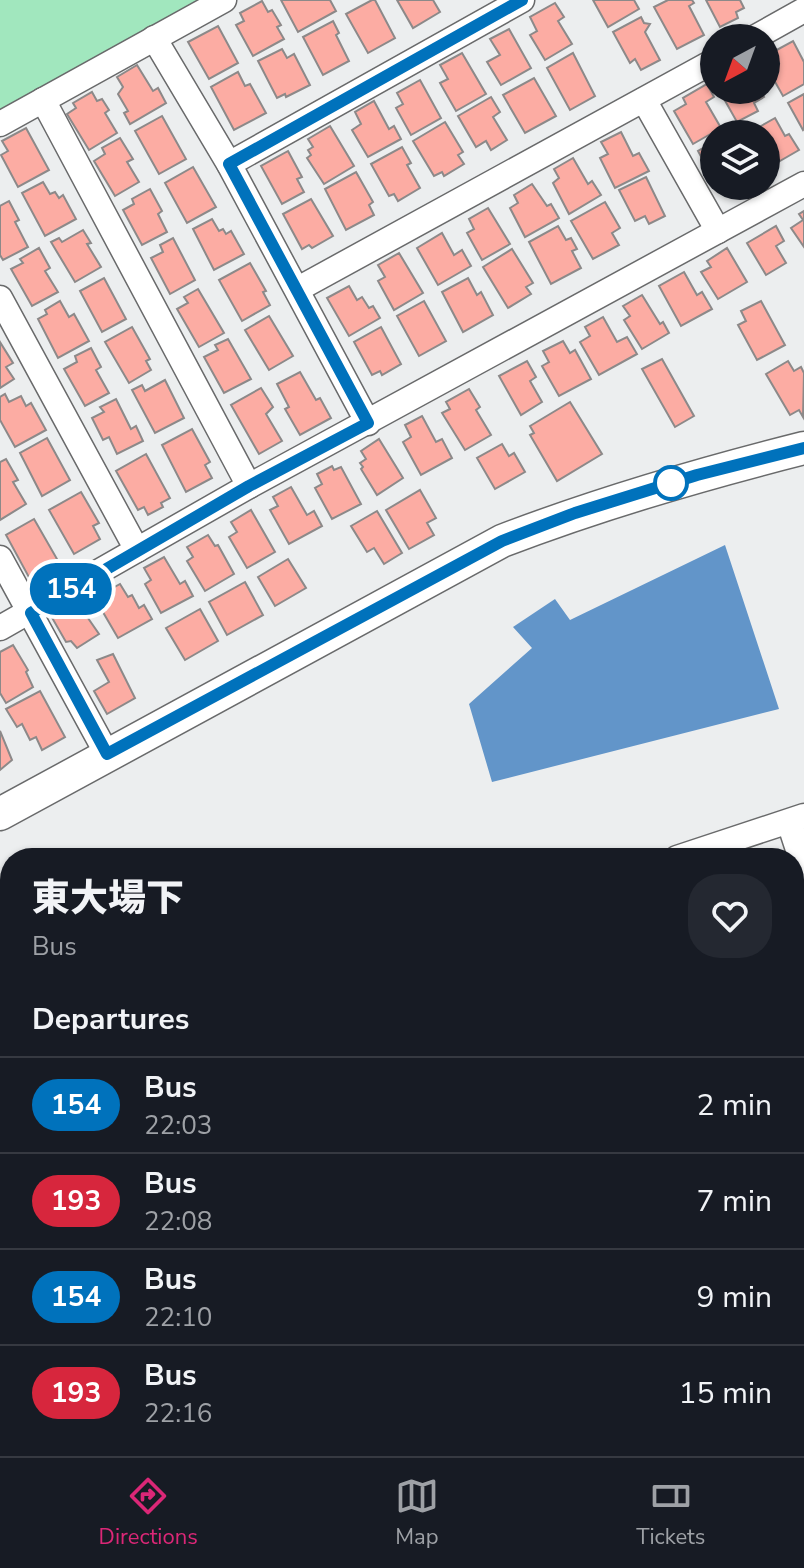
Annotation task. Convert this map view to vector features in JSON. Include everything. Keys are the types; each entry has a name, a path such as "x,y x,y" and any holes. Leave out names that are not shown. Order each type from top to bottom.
{"street":[{"path":"0,124 224,0"},
{"path":"229,164 522,0"},
{"path":"779,24 804,10"},
{"path":"154,38 229,164 368,423"},
{"path":"298,289 700,69"},
{"path":"43,100 249,486"},
{"path":"644,100 718,231"},
{"path":"0,628 249,486 804,184"},
{"path":"0,298 137,550"},
{"path":"0,814 502,541 575,513 697,475 804,448"},
{"path":"0,558 107,754"},
{"path":"708,848 797,819 801,848"}],"green space":[{"path":"0,0 203,0 0,113"}],"water":[{"path":"725,545 779,709 492,782 469,704 532,648 513,627 555,599 570,620"}],"building":[{"path":"281,0 330,0 336,11 298,32"},
{"path":"375,0 395,38 368,53 346,14"},
{"path":"397,0 433,0 440,12 413,28"},
{"path":"593,0 634,0 639,9 608,27"},
{"path":"668,0 692,0 694,3 689,6 700,27 700,37 677,49 654,7"},
{"path":"706,0 740,0 744,8 736,12 738,18 718,24"},
{"path":"262,1 281,25 277,27 284,39 253,56 236,25 244,21 240,13"},
{"path":"555,3 564,17 558,21 572,44 545,60 530,35 537,31 530,17"},
{"path":"641,17 644,23 650,24 645,32 660,60 641,70 635,59 630,63 613,32"},
{"path":"333,21 339,33 336,35 349,61 323,75 303,37"},
{"path":"218,26 238,63 209,79 188,42"},
{"path":"509,29 531,68 501,85 487,62 500,55 490,39"},
{"path":"793,41 804,62 804,84 783,96 780,91 780,48"},
{"path":"282,49 287,58 294,54 310,85 277,98 258,61"},
{"path":"462,53 486,94 456,111 440,83 448,79 440,65"},
{"path":"573,53 595,96 570,110 547,68"},
{"path":"137,65 153,91 158,88 166,103 130,124 124,113 128,111 118,94 123,87 117,77"},
{"path":"238,72 245,86 250,84 266,113 234,130 211,87"},
{"path":"534,78 556,116 525,133 503,95"},
{"path":"420,80 441,118 411,135 396,108 403,104 397,93"},
{"path":"700,88 700,104 707,104 716,120 700,120 700,140 693,144 674,111 686,104 683,98"},
{"path":"92,92 97,101 102,99 109,110 105,113 117,133 89,150 67,114 76,108 73,103"},
{"path":"804,94 804,129 803,130 788,103"},
{"path":"491,97 500,112 493,117 507,140 491,150 486,141 476,147 458,116"},
{"path":"374,101 389,129 394,126 401,139 368,157 352,130 361,124 355,112"},
{"path":"727,104 754,104 758,111 736,120"},
{"path":"162,116 186,159 159,174 135,131"},
{"path":"445,122 463,152 458,155 464,164 444,176 442,172 434,176 413,141"},
{"path":"330,126 354,166 324,184 307,158 311,155 308,150 313,147 308,139"},
{"path":"780,127 785,136 789,134 799,150 780,161"},
{"path":"26,128 49,170 18,187 1,155 8,151 2,141"},
{"path":"621,132 633,156 639,153 649,171 615,188 600,158 608,154 601,142"},
{"path":"120,138 133,159 127,162 139,182 115,196 94,161 105,154 102,148"},
{"path":"402,147 411,163 407,165 420,188 398,201 394,194 389,196 371,164"},
{"path":"288,151 302,177 297,179 304,192 282,204 261,166"},
{"path":"573,158 588,184 592,181 601,195 569,214 553,183 559,178 554,169"},
{"path":"193,167 216,207 187,223 165,183"},
{"path":"356,172 373,202 369,205 374,215 346,230 325,189"},
{"path":"646,177 665,216 649,224 645,216 635,221 619,190"},
{"path":"43,182 50,194 55,192 59,198 63,195 76,219 45,236 22,193"},
{"path":"532,184 547,206 551,204 559,218 525,237 510,208 518,203 514,195"},
{"path":"150,189 162,211 158,214 167,232 142,245 123,210 134,204 132,199"},
{"path":"311,199 333,236 312,248 309,245 302,249 283,214"},
{"path":"9,201 19,220 15,222 28,247 3,260 0,255 0,206"},
{"path":"605,202 620,228 612,233 619,245 593,259 571,221"},
{"path":"488,208 510,244 482,260 467,233 474,229 469,219"},
{"path":"804,211 804,247 791,228 803,220 799,214"},
{"path":"212,219 219,231 223,229 226,234 231,231 244,254 214,270 193,229"},
{"path":"558,226 566,240 571,238 577,249 572,251 581,268 551,284 529,242"},
{"path":"776,226 784,241 776,246 786,263 766,275 747,243"},
{"path":"83,230 91,243 87,244 101,267 75,282 51,242 59,238 62,242"},
{"path":"442,233 454,255 462,250 471,266 438,285 417,248"},
{"path":"173,238 195,280 170,294 151,258 163,252 160,245"},
{"path":"39,248 50,268 45,271 58,292 32,306 11,269 23,263 20,259"},
{"path":"727,248 747,282 718,299 701,272 711,267 707,261"},
{"path":"512,249 533,283 526,287 531,294 508,308 483,267"},
{"path":"399,253 423,293 394,310 378,281 385,277 378,265"},
{"path":"250,263 266,291 263,292 270,305 242,321 219,280"},
{"path":"684,272 697,295 702,292 712,309 681,326 659,286"},
{"path":"104,278 126,319 102,332 80,291"},
{"path":"468,278 477,295 481,292 493,315 463,332 442,292"},
{"path":"349,286 357,300 362,297 369,308 373,306 380,318 349,336 327,298"},
{"path":"198,289 224,333 199,347 177,309 188,303 184,297"},
{"path":"642,295 669,333 642,349 624,320 630,316 623,306"},
{"path":"60,301 69,317 74,314 89,341 58,358 38,319 47,314 45,310"},
{"path":"424,301 446,341 419,356 397,316"},
{"path":"761,301 785,345 757,360 738,325 746,321 741,311"},
{"path":"269,316 293,356 269,370 245,330"},
{"path":"603,317 617,342 627,337 637,354 599,375 580,342 590,336 585,327"},
{"path":"132,327 150,359 146,361 151,370 129,383 105,342"},
{"path":"381,327 401,364 382,375 380,371 372,375 354,342"},
{"path":"228,339 251,379 224,393 204,357 218,350 215,345"},
{"path":"563,341 570,353 575,350 591,379 559,396 542,366 549,362 543,351"},
{"path":"0,342 13,363 6,367 14,379 0,388"},
{"path":"91,348 101,367 96,370 109,393 85,406 64,369 77,362 75,356"},
{"path":"662,359 694,416 675,427 642,369"},
{"path":"527,361 536,377 530,381 542,402 521,415 499,376"},
{"path":"788,361 794,371 801,367 804,373 803,417 799,410 790,415 766,374"},
{"path":"300,372 331,418 300,435 285,409 289,407 277,384"},
{"path":"165,380 184,418 155,433 132,390 142,385 145,391"},
{"path":"261,388 273,407 266,414 282,441 259,454 231,405"},
{"path":"469,389 480,407 476,410 491,435 465,450 442,413 450,409 446,402"},
{"path":"5,394 9,402 21,396 26,406 31,403 46,430 15,447 0,420 0,397"},
{"path":"116,399 131,429 136,426 143,441 117,454 109,437 103,440 92,418 104,412 100,407"},
{"path":"570,402 602,454 557,481 530,435 534,433 530,426"},
{"path":"422,416 436,442 442,439 452,458 421,475 403,442 411,437 405,425"},
{"path":"192,429 210,462 205,465 212,478 186,492 162,445"},
{"path":"47,438 70,480 42,496 20,453"},
{"path":"379,439 403,478 377,495 360,463 366,459 361,451"},
{"path":"502,444 509,456 514,453 525,472 495,489 477,458"},
{"path":"146,454 170,498 161,503 163,507 148,515 144,507 138,510 116,471"},
{"path":"6,459 18,480 13,482 26,504 0,520 0,462"},
{"path":"332,466 334,470 341,467 361,504 332,519 315,488 322,484 317,474"},
{"path":"291,487 307,515 314,511 322,526 289,544 270,510 278,506 273,497"},
{"path":"420,490 436,518 427,523 434,535 409,549 386,510"},
{"path":"81,492 99,523 93,526 100,539 74,554 49,510"},
{"path":"251,510 275,552 247,568 229,537 237,532 231,522"},
{"path":"377,511 402,553 384,564 374,548 367,552 351,526"},
{"path":"34,519 57,559 48,564 51,570 31,581 6,535"},
{"path":"208,535 215,546 218,545 234,574 205,591 187,561 193,557 187,547"},
{"path":"164,557 180,584 185,581 193,596 161,613 145,584 151,580 144,568"},
{"path":"288,559 306,588 275,606 258,577"},
{"path":"245,582 263,615 227,635 209,602"},
{"path":"120,584 128,597 132,595 139,608 144,605 152,619 118,638 100,607 107,603 102,594"},
{"path":"72,595 99,634 77,648 71,641 66,642 47,609"},
{"path":"200,609 218,641 185,660 166,628"},
{"path":"13,645 28,670 26,672 33,687 6,703 0,693 0,652"},
{"path":"113,654 135,698 107,714 94,691 109,682 97,660"},
{"path":"40,691 65,737 42,750 36,737 30,740 22,724 17,727 6,709"},
{"path":"0,731 12,760 0,770"}],"bus line":[{"name":"154","path":"522,0 229,164 368,423 249,486 31,613 107,754 502,541 575,513 697,475 804,448"}]}
